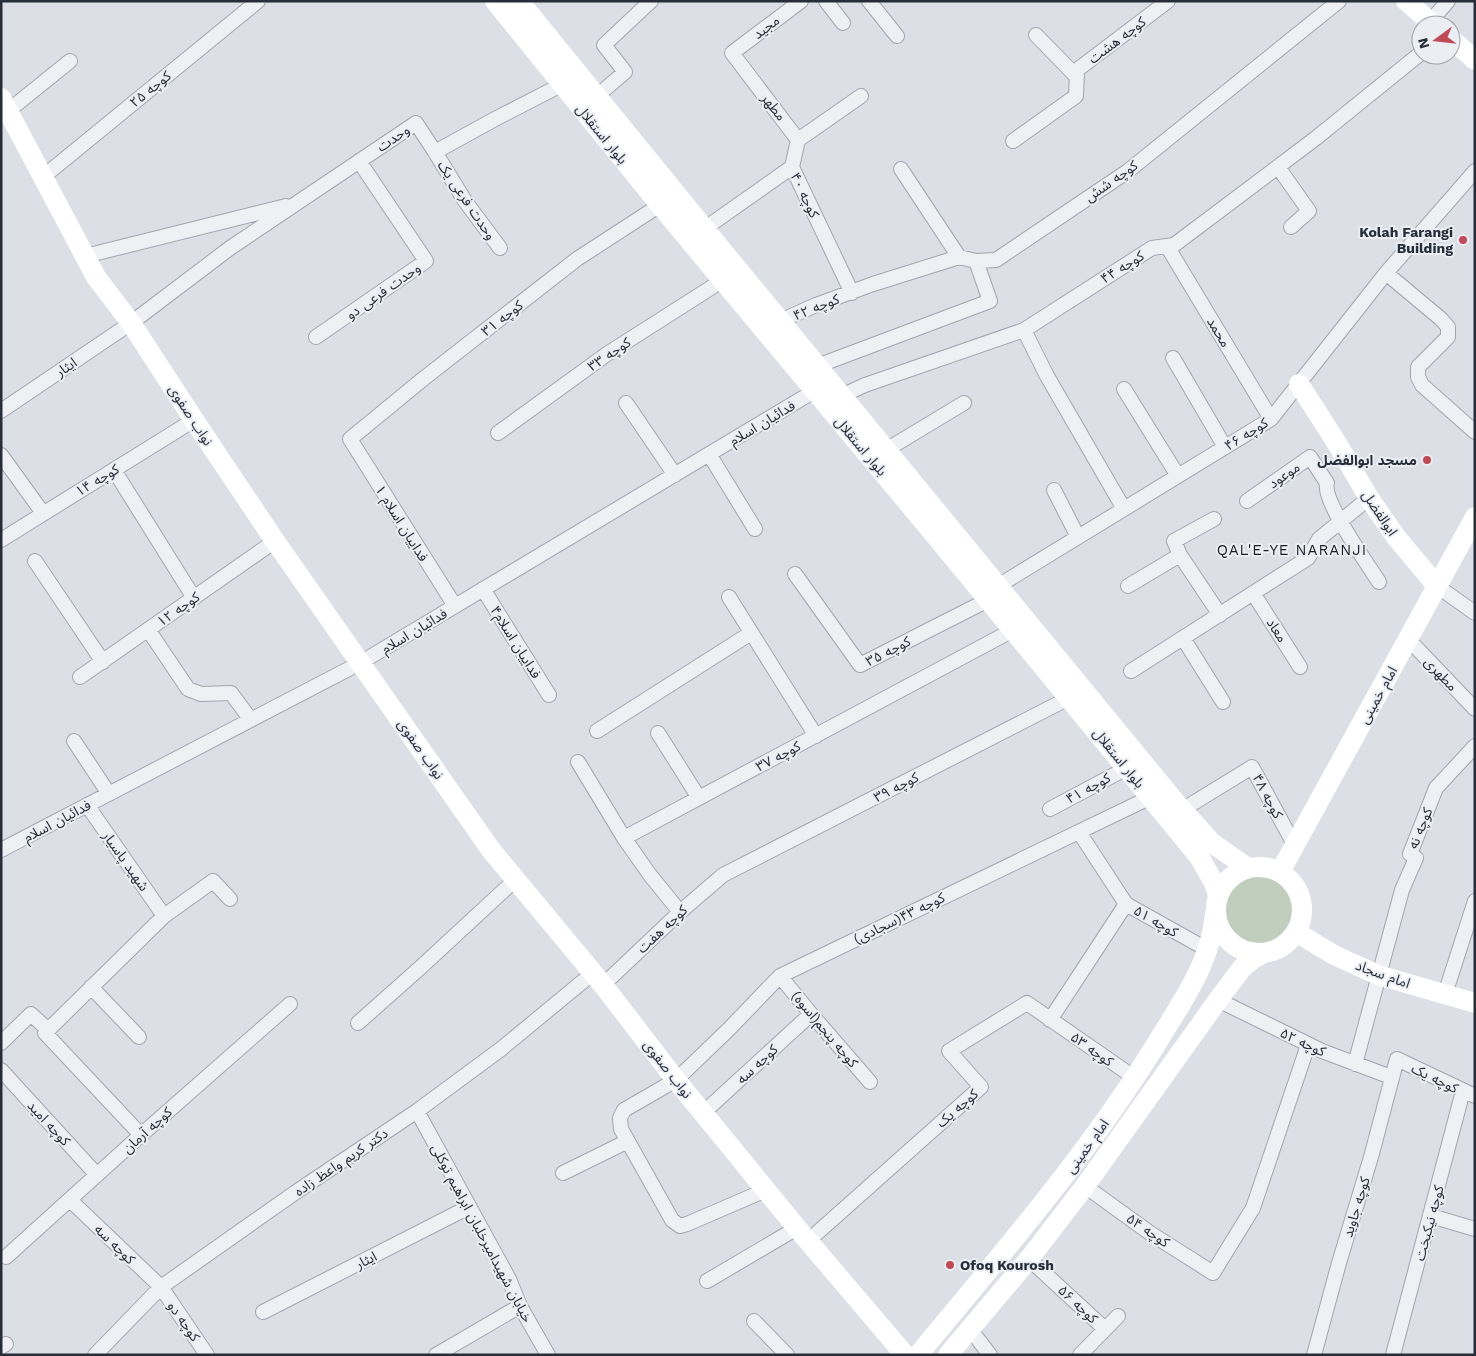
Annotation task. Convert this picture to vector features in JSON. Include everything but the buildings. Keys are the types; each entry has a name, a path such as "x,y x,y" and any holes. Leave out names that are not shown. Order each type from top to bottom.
{"main road":[{"name":"بلوار استقلال","path":"495,1 723,280 826,384 886,450 993,593 1014,630 1200,858 1214,883 1216,904"},
{"path":"1406,1 1422,15"},
{"name":"بلوار استقلال","path":"529,5 597,96 780,321 826,384 993,593 1212,843 1248,868"},
{"path":"1461,48 1475,60"},
{"name":"نواب صفوی","path":"5,104 96,277 131,323 275,541 491,850 598,979 676,1080 802,1235 905,1355"},
{"name":"ابوالفضل","path":"1299,384 1338,444 1369,498 1396,538 1437,586"},
{"name":"امام خمینی","path":"1280,872 1475,517"},
{"path":"1259,866 1280,872 1291,881 1298,892 1302,906 1301,919 1296,932 1287,943 1275,951 1262,954 1248,952 1235,947 1225,938 1218,926 1216,904 1224,883 1235,874 1248,868 1259,866"},
{"name":"امام خمینی","path":"918,1355 1069,1172 1134,1078 1198,977 1214,927 1216,904"},
{"name":"امام سجاد","path":"1296,932 1334,955 1378,975 1475,1003"},
{"name":"امام خمینی","path":"948,1355 1029,1259 1086,1186 1242,968 1262,954"}],"street":[{"path":"597,96 624,72 604,44 651,1"},
{"name":"مجید","path":"732,53 801,1"},
{"path":"826,1 843,23"},
{"path":"870,1 897,36"},
{"name":"کوچه هشت","path":"1014,141 1076,96 1077,70 1168,1"},
{"name":"کوچه شش","path":"960,257 976,261 996,260 1128,171 1339,1"},
{"path":"1438,15 1448,1"},
{"name":"کوچه ۲۵","path":"43,177 251,3"},
{"path":"1036,35 1077,78"},
{"name":"مطهر","path":"732,53 798,140"},
{"path":"5,104 70,61"},
{"name":"کوچه ۴۴","path":"826,384 865,385 1024,330 1152,248 1174,245 1316,138 1411,61"},
{"path":"435,152 495,118 562,84"},
{"path":"792,167 798,140 861,96"},
{"name":"وحدت","path":"131,323 230,248 416,123 435,152"},
{"name":"وحدت فرعی یک","path":"435,152 465,201 500,248"},
{"name":"وحدت فرعی دو","path":"316,338 426,261 359,161"},
{"name":"کوچه ۴۰","path":"704,228 792,167 852,293"},
{"path":"1278,167 1309,211 1291,227"},
{"path":"852,293 960,257 901,169"},
{"name":"کوچه ۴۶","path":"993,593 1078,537 1271,419 1386,273 1475,171"},
{"name":"وحدت","path":"85,256 297,203"},
{"name":"کوچه ۳۱","path":"350,439 474,339 578,259 660,205"},
{"name":"محمد","path":"1167,246 1271,419"},
{"path":"826,384 990,301 976,261"},
{"path":"1386,273 1448,327 1448,337 1418,367 1418,378 1422,386 1475,432"},
{"name":"کوچه ۳۳","path":"498,433 607,354 723,280"},
{"name":"کوچه ۴۲","path":"780,321 816,305 852,293"},
{"name":"ایثار","path":"1,411 131,323"},
{"path":"1024,330 1047,376 1124,509"},
{"path":"1174,358 1225,447"},
{"name":"فدائیان اسلام","path":"1,850 360,663 826,384"},
{"path":"1124,389 1178,476"},
{"path":"626,403 675,475"},
{"path":"886,450 964,403"},
{"name":"کوچه ۱۴","path":"1,540 43,512 194,420"},
{"name":"فداییان اسلام ۱","path":"350,439 455,606"},
{"path":"709,454 755,528"},
{"path":"1,455 43,512"},
{"name":"موعود","path":"1247,501 1310,457 1327,483 1326,489 1340,522"},
{"path":"114,470 194,598"},
{"path":"1054,490 1078,537"},
{"path":"1131,671 1308,558 1319,539 1369,498"},
{"path":"1214,519 1174,541 1180,555 1220,615"},
{"path":"1340,522 1379,582"},
{"name":"کوچه ۱۲","path":"80,677 275,541"},
{"path":"1128,586 1180,555"},
{"path":"35,562 103,662"},
{"name":"کوچه ۳۵","path":"795,574 860,665 993,593"},
{"path":"1437,586 1475,613"},
{"name":"فداییان اسلام۴","path":"483,589 549,695"},
{"name":"معاد","path":"1253,594 1300,667"},
{"path":"729,597 816,736"},
{"path":"149,630 188,689 201,694 231,693 251,720"},
{"name":"کوچه ۳۷","path":"624,838 1014,630"},
{"path":"597,731 751,632"},
{"path":"1184,638 1223,702"},
{"name":"مطهری","path":"1408,639 1475,709"},
{"name":"کوچه ۳۹","path":"723,875 1070,698"},
{"path":"658,733 699,798"},
{"path":"74,741 109,794"},
{"name":"کوچه نه","path":"1378,975 1402,890 1416,858 1410,854 1436,788 1475,746"},
{"path":"578,762 624,838 650,875 680,912"},
{"name":"کوچه ۴۸","path":"1182,810 1252,766 1295,846"},
{"name":"کوچه ۴۱","path":"1050,809 1126,768"},
{"name":"کوچه ۴۳(سجادی)","path":"628,1141 621,1128 620,1118 624,1110 676,1080 780,976 1151,797"},
{"name":"شهید پاسیار","path":"87,805 164,916"},
{"name":"کوچه ۵۱","path":"1079,832 1126,904 1208,950"},
{"name":"کوچه هفت","path":"598,979 723,875"},
{"path":"358,1023 515,880"},
{"path":"141,1135 45,1032 164,916 213,881 230,899"},
{"path":"1445,994 1475,901"},
{"path":"1050,1020 1126,904"},
{"path":"1355,1064 1378,975"},
{"name":"کوچه پنجم(اسوه)","path":"780,976 810,1014 870,1082"},
{"name":"دکتر کریم واعظ زاده","path":"94,1355 161,1287 296,1192 417,1111 598,979"},
{"path":"92,988 139,1037"},
{"name":"کوچه ۵۲","path":"1218,1000 1308,1044 1391,1077"},
{"name":"کوچه یک","path":"802,1235 981,1088 949,1051 1027,1003 1050,1020"},
{"name":"کوچه آرمان","path":"6,1257 290,1004"},
{"path":"1,1044 31,1014 48,1030"},
{"name":"کوچه سه","path":"703,1113 810,1014"},
{"name":"کوچه ۵۳","path":"1050,1020 1134,1078"},
{"name":"کوچه ۵۴","path":"1086,1186 1150,1233 1213,1272 1253,1208 1308,1044"},
{"name":"کوچه یک","path":"1396,1058 1469,1093"},
{"name":"کوچه جاوید","path":"1314,1355 1371,1157 1396,1058"},
{"name":"کوچه امید","path":"1,1070 97,1175"},
{"name":"کوچه نیکبخت","path":"1393,1355 1431,1216 1469,1093"},
{"name":"خیابان شهیدامیرخلبان ابراهیم توکلی","path":"417,1111 548,1355"},
{"path":"563,1173 628,1141 672,1220 680,1226 766,1190"},
{"name":"کوچه سه","path":"70,1200 161,1287"},
{"name":"ایثار","path":"263,1312 469,1207"},
{"path":"1431,1216 1475,1228"},
{"path":"707,1281 802,1235"},
{"name":"کوچه ۵۶","path":"1029,1259 1105,1329"},
{"name":"کوچه دو","path":"161,1287 207,1355"},
{"path":"436,1355 520,1306"},
{"path":"1080,1355 1118,1316"},
{"path":"754,1321 787,1355"},
{"path":"970,1329 990,1355"}],"green space":[{"path":"1258,875 1271,878 1282,885 1289,896 1292,909 1289,922 1282,933 1271,940 1258,943 1245,940 1234,933 1227,922 1224,909 1227,896 1234,885 1245,878"}],"place":[{"name":"Kolah Farangi Building","path":"1463,240"},
{"name":"مسجد ابوالفضل","path":"1427,460"},
{"name":"Ofoq Kourosh","path":"950,1265"}],"district":[{"name":"QAL'E-YE NARANJI","path":"1292,550"}]}
